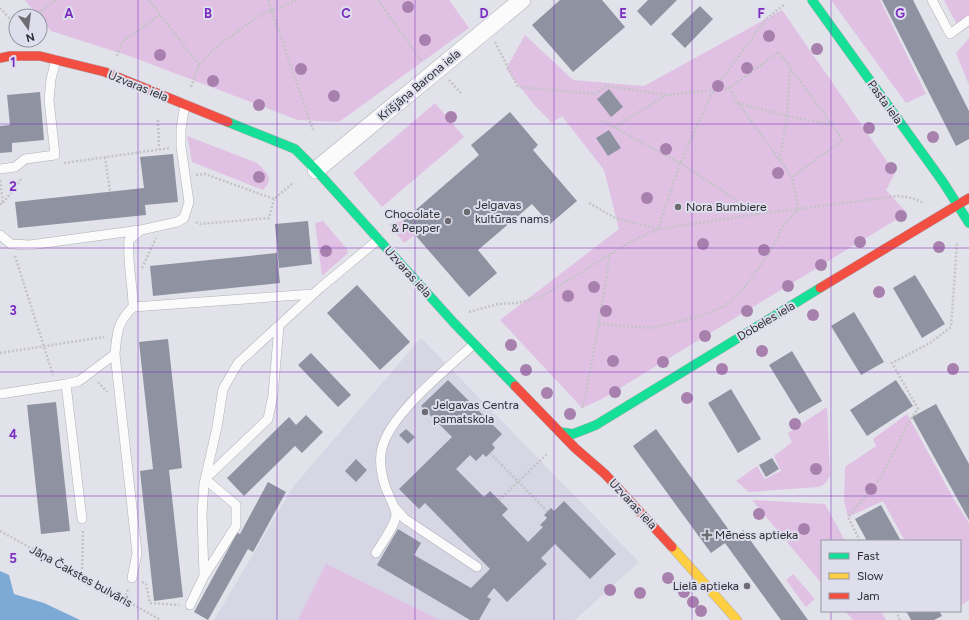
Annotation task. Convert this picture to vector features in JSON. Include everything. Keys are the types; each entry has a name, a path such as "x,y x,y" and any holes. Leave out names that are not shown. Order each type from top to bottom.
{"main road":[{"name":"Pasta iela","path":"812,0 943,182 969,223"},
{"name":"Uzvaras iela","path":"0,58 10,56 40,56 105,72 295,149 316,170 474,344 575,448 605,474 640,511 737,620"},
{"name":"Dobeles iela","path":"560,432 573,434 596,425 969,198"}],"street":[{"name":"Krišjāņa Barona iela","path":"316,170 522,0"}],"lane":[{"path":"932,0 950,34 969,20"},
{"path":"0,169 15,167 25,159 55,155 49,100 51,79 56,60"},
{"path":"0,235 11,244 30,245 141,230 177,222 184,218 189,202 181,129 185,104"},
{"path":"133,307 133,289 128,253 129,240 141,230"},
{"path":"204,576 202,514 205,479 217,426 223,389 238,363 313,294 379,240"},
{"path":"132,578 137,553 115,354 117,335 122,318 133,307 313,294"},
{"path":"205,479 268,419 273,395 279,326"},
{"path":"474,344 415,399 389,431 382,449 381,465 384,484 396,509 405,519 476,567"},
{"path":"0,394 79,381 115,354"},
{"path":"66,384 82,519"},
{"path":"190,605 204,576 236,526 236,505 205,479"},
{"path":"376,553 394,522 396,509"}],"path":[{"path":"45,8 56,0"},
{"path":"149,0 199,65"},
{"path":"268,0 313,130"},
{"path":"192,86 199,65 214,49 260,15 298,0"},
{"path":"378,0 420,59 439,68 461,93"},
{"path":"658,229 680,163 714,89 766,19 785,4"},
{"path":"0,8 8,17"},
{"path":"117,56 122,42 160,15"},
{"path":"495,42 518,88 596,94 606,86 667,95 729,88 779,52 843,140 792,177"},
{"path":"780,160 787,116 790,69"},
{"path":"729,88 738,103 792,177 798,209"},
{"path":"614,127 667,95"},
{"path":"738,103 787,116 832,125"},
{"path":"158,120 159,149"},
{"path":"602,120 680,163 759,214"},
{"path":"55,155 63,163 182,147"},
{"path":"1,204 38,157"},
{"path":"105,157 110,192"},
{"path":"186,176 205,174 274,200"},
{"path":"0,178 1,204"},
{"path":"184,218 200,224 269,218 274,200 293,183"},
{"path":"468,312 498,304 516,303 541,297 632,241 658,229 898,196 912,198 929,205"},
{"path":"589,203 615,218 658,229"},
{"path":"599,324 651,328 694,318 725,306 744,287 772,250 782,228 798,209"},
{"path":"133,289 162,226"},
{"path":"860,540 848,517 881,477 910,420 918,409 892,363 930,343 951,327 957,243"},
{"path":"11,244 56,385"},
{"path":"582,408 599,324 609,255"},
{"path":"0,353 117,335"},
{"path":"490,452 547,512"},
{"path":"499,500 548,453"},
{"path":"82,519 84,551 82,577"},
{"name":"Jāņa Čakstes bulvāris","path":"0,531 161,620"},
{"path":"146,584 150,603 190,605"},
{"path":"124,599 127,592"}],"shaded area":[{"path":"25,0 449,0 469,28 339,122 298,120 132,57 51,31 48,27 48,8 32,8"},
{"path":"831,0 880,0 926,94 906,103"},
{"path":"944,0 969,0 969,15 957,25"},
{"path":"782,10 895,173 886,190 907,213 602,399 582,408 500,320 619,229 604,170 562,116 552,123 536,107 506,69 525,35 573,80 644,86"},
{"path":"969,38 969,85 956,53"},
{"path":"435,103 464,137 382,207 353,173"},
{"path":"187,136 257,163 267,173 269,178 268,184 263,190 192,162"},
{"path":"323,221 347,249 348,253 322,276 315,223"},
{"path":"403,221 415,235 404,243 389,224"},
{"name":"Jelgavas Centra pamatskola","path":"421,338 639,562 575,620 214,620 293,487"},
{"path":"827,407 830,475 824,484 818,487 749,492 736,481 757,466 765,479 781,471 774,456 792,442 788,433"},
{"path":"907,414 953,498 969,523 969,600 961,605 961,540 904,540 883,501 848,517 844,501 845,467 876,446 873,439"},
{"path":"752,500 825,504 844,540 821,540 821,583"},
{"path":"326,564 440,620 298,620"},
{"path":"793,574 815,599 806,607 786,580"},
{"path":"846,612 882,612 886,620 853,620"}],"water":[{"path":"0,571 9,575 14,594 44,603 80,620 0,620"}],"building":[{"path":"560,0 602,0 625,27 573,72 532,25"},
{"path":"648,0 677,0 651,26 637,11"},
{"path":"882,0 913,0 969,111 969,139 956,146"},
{"path":"700,6 713,19 685,48 671,34"},
{"path":"609,89 623,107 611,117 597,99"},
{"path":"40,92 44,140 12,143 12,152 0,153 0,126 10,125 7,95"},
{"name":"Jelgavas kultūras nams","path":"510,112 538,145 533,150 577,201 550,224 532,204 478,250 497,273 469,297 403,221 479,155 471,145"},
{"path":"609,130 621,148 608,156 596,138"},
{"path":"173,154 178,202 145,205 146,215 18,228 15,202 144,188 140,157"},
{"path":"308,221 312,264 279,268 275,224"},
{"path":"277,253 280,283 153,296 150,266"},
{"path":"915,275 945,324 922,338 893,288"},
{"path":"357,285 410,342 380,370 327,313"},
{"path":"854,312 884,362 861,375 831,326"},
{"path":"168,339 182,468 169,470 183,597 154,601 140,471 153,469 139,342"},
{"path":"792,351 822,401 799,414 769,365"},
{"path":"311,353 351,395 338,407 298,365"},
{"path":"448,380 502,434 492,444 495,448 486,457 483,454 476,461 470,455 456,469 484,497 490,491 508,509 502,515 528,542 543,527 540,525 547,518 544,515 551,508 554,511 564,501 616,554 590,579 555,544 541,558 547,564 507,602 494,588 487,597 491,599 479,620 470,620 377,565 398,529 421,543 414,555 471,588 490,569 425,503 419,509 399,489 452,437 421,406"},
{"path":"896,380 913,406 867,436 850,410"},
{"path":"731,389 761,439 738,453 708,403"},
{"path":"56,402 70,531 41,534 27,405"},
{"path":"936,404 969,464 969,520 912,417"},
{"path":"306,415 323,432 302,453 295,446 244,496 227,478 289,417 296,425"},
{"path":"406,429 415,437 408,444 399,435"},
{"path":"656,429 734,537 743,530 808,620 781,620 725,543 711,553 633,446"},
{"path":"772,458 779,469 766,477 759,465"},
{"path":"356,459 367,470 356,482 345,471"},
{"path":"268,482 286,492 253,552 248,549 208,620 194,612 237,533 240,534"},
{"path":"881,505 900,540 866,540 855,519"},
{"path":"907,612 940,612 942,616 934,620 911,620"}],"traffic: fast":[{"path":"812,0 943,182 969,223"},
{"path":"228,122 295,149 316,170 454,323 515,386"},
{"path":"560,432 573,434 596,425 820,288"}],"traffic: slow":[{"path":"672,547 737,620"}],"traffic: jam":[{"path":"0,58 10,56 40,56 105,72 228,122"},
{"path":"820,288 969,198"},
{"path":"515,386 575,448 605,474 672,547"}],"place":[{"name":"Nora Bumbiere","path":"678,207"},
{"name":"Jelgavas kultūras nams","path":"467,212"},
{"name":"Chocolate & Pepper","path":"448,221"},
{"name":"Jelgavas Centra pamatskola","path":"425,412"},
{"name":"Mēness aptieka","path":"707,535"},
{"name":"Lielā aptieka","path":"747,586"}]}
